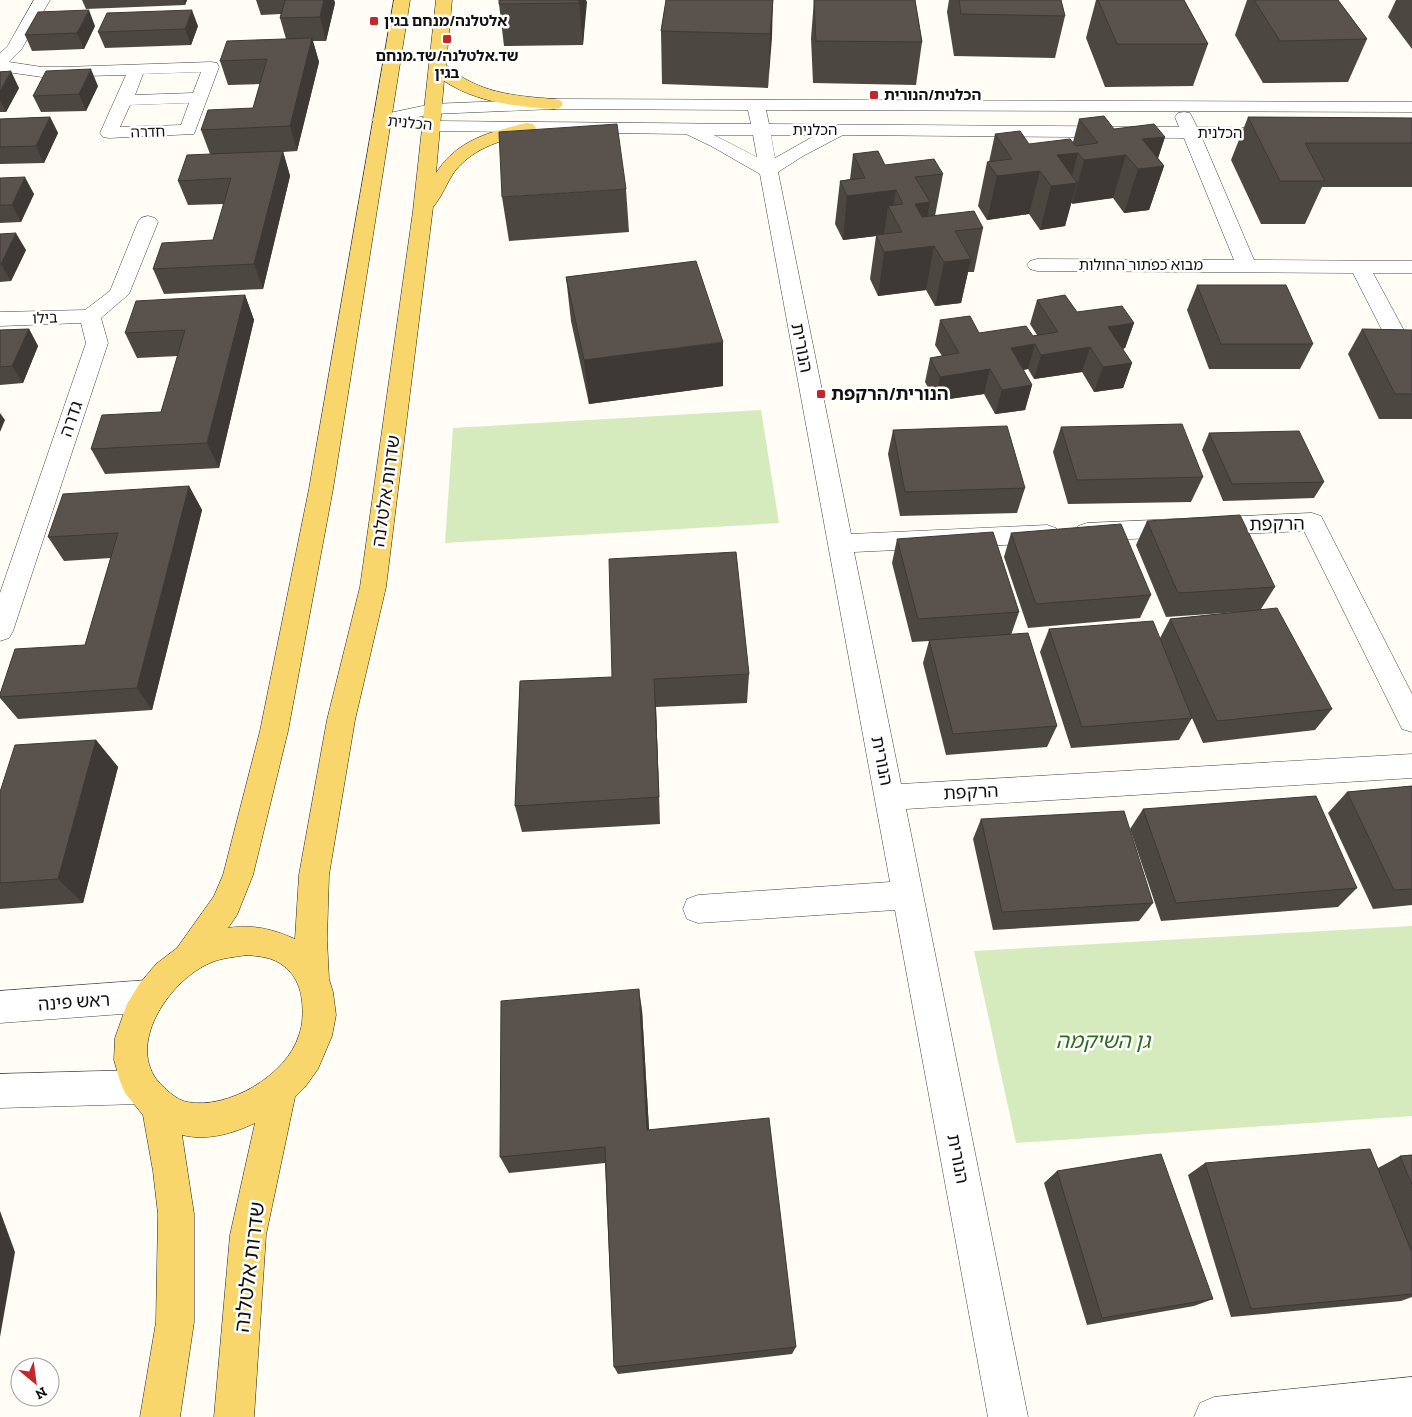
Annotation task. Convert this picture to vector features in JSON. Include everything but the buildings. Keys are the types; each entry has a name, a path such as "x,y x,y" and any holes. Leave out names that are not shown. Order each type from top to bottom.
{"main road":[{"path":"160,1417 175,1322 176,1214 171,1171 149,1098 131,1066 130,1044 135,1022 148,996 166,976 188,958 226,905 238,875 274,731 321,489 402,0"},
{"name":"שדרות אלטלנה","path":"313,978 311,940 314,876 341,720 373,587 423,211 444,2"},
{"path":"437,66 450,80 470,91 495,98 554,104"},
{"path":"423,211 453,160 464,150 490,138 527,128"},
{"path":"149,1098 180,1118 205,1120 231,1117 257,1105 280,1089 303,1063 316,1033 320,1004 313,978 297,957 274,945 247,940 217,945 188,958"},
{"name":"שדרות אלטלנה","path":"234,1417 248,1235 280,1089"}],"street":[{"path":"0,61 13,50 42,0"},
{"name":"חדרה","path":"0,66 42,72 211,67 188,130 109,133 137,70"},
{"name":"חדרה","path":"123,100 200,98"},
{"name":"הכלנית","path":"381,120 432,118 554,104 1412,107"},
{"name":"הנורית","path":"756,105 1008,1417"},
{"path":"1179,106 1246,266"},
{"name":"הכלנית","path":"432,118 527,128 1296,133"},
{"path":"688,129 718,142 768,172 817,140 842,130"},
{"path":"90,316 120,294 148,222"},
{"name":"מבוא כפתור החולות","path":"1036,265 1412,267"},
{"path":"1360,267 1396,336"},
{"name":"בילו","path":"0,319 90,316"},
{"name":"גדרה","path":"0,631 97,344 90,316"},
{"name":"הרקפת","path":"840,544 1312,522 1412,721"},
{"name":"הרקפת","path":"889,797 1412,766"},
{"path":"698,909 907,894"},
{"name":"ראש פינה","path":"0,1007 148,996"},
{"path":"0,1091 149,1098"},
{"path":"1214,1417 1412,1397"}],"green space":[{"path":"761,410 779,523 445,543 453,428"},
{"name":"גן השיקמה","path":"1412,926 1412,1116 1016,1143 974,951"}],"place":[{"name":"אלטלנה/מנחם בגין","path":"374,21"},
{"name":"שד.אלטלנה/שד.מנחם בגין","path":"447,39"},
{"name":"הכלנית/הנורית","path":"874,95"},
{"name":"הנורית/הרקפת","path":"821,394"}]}
